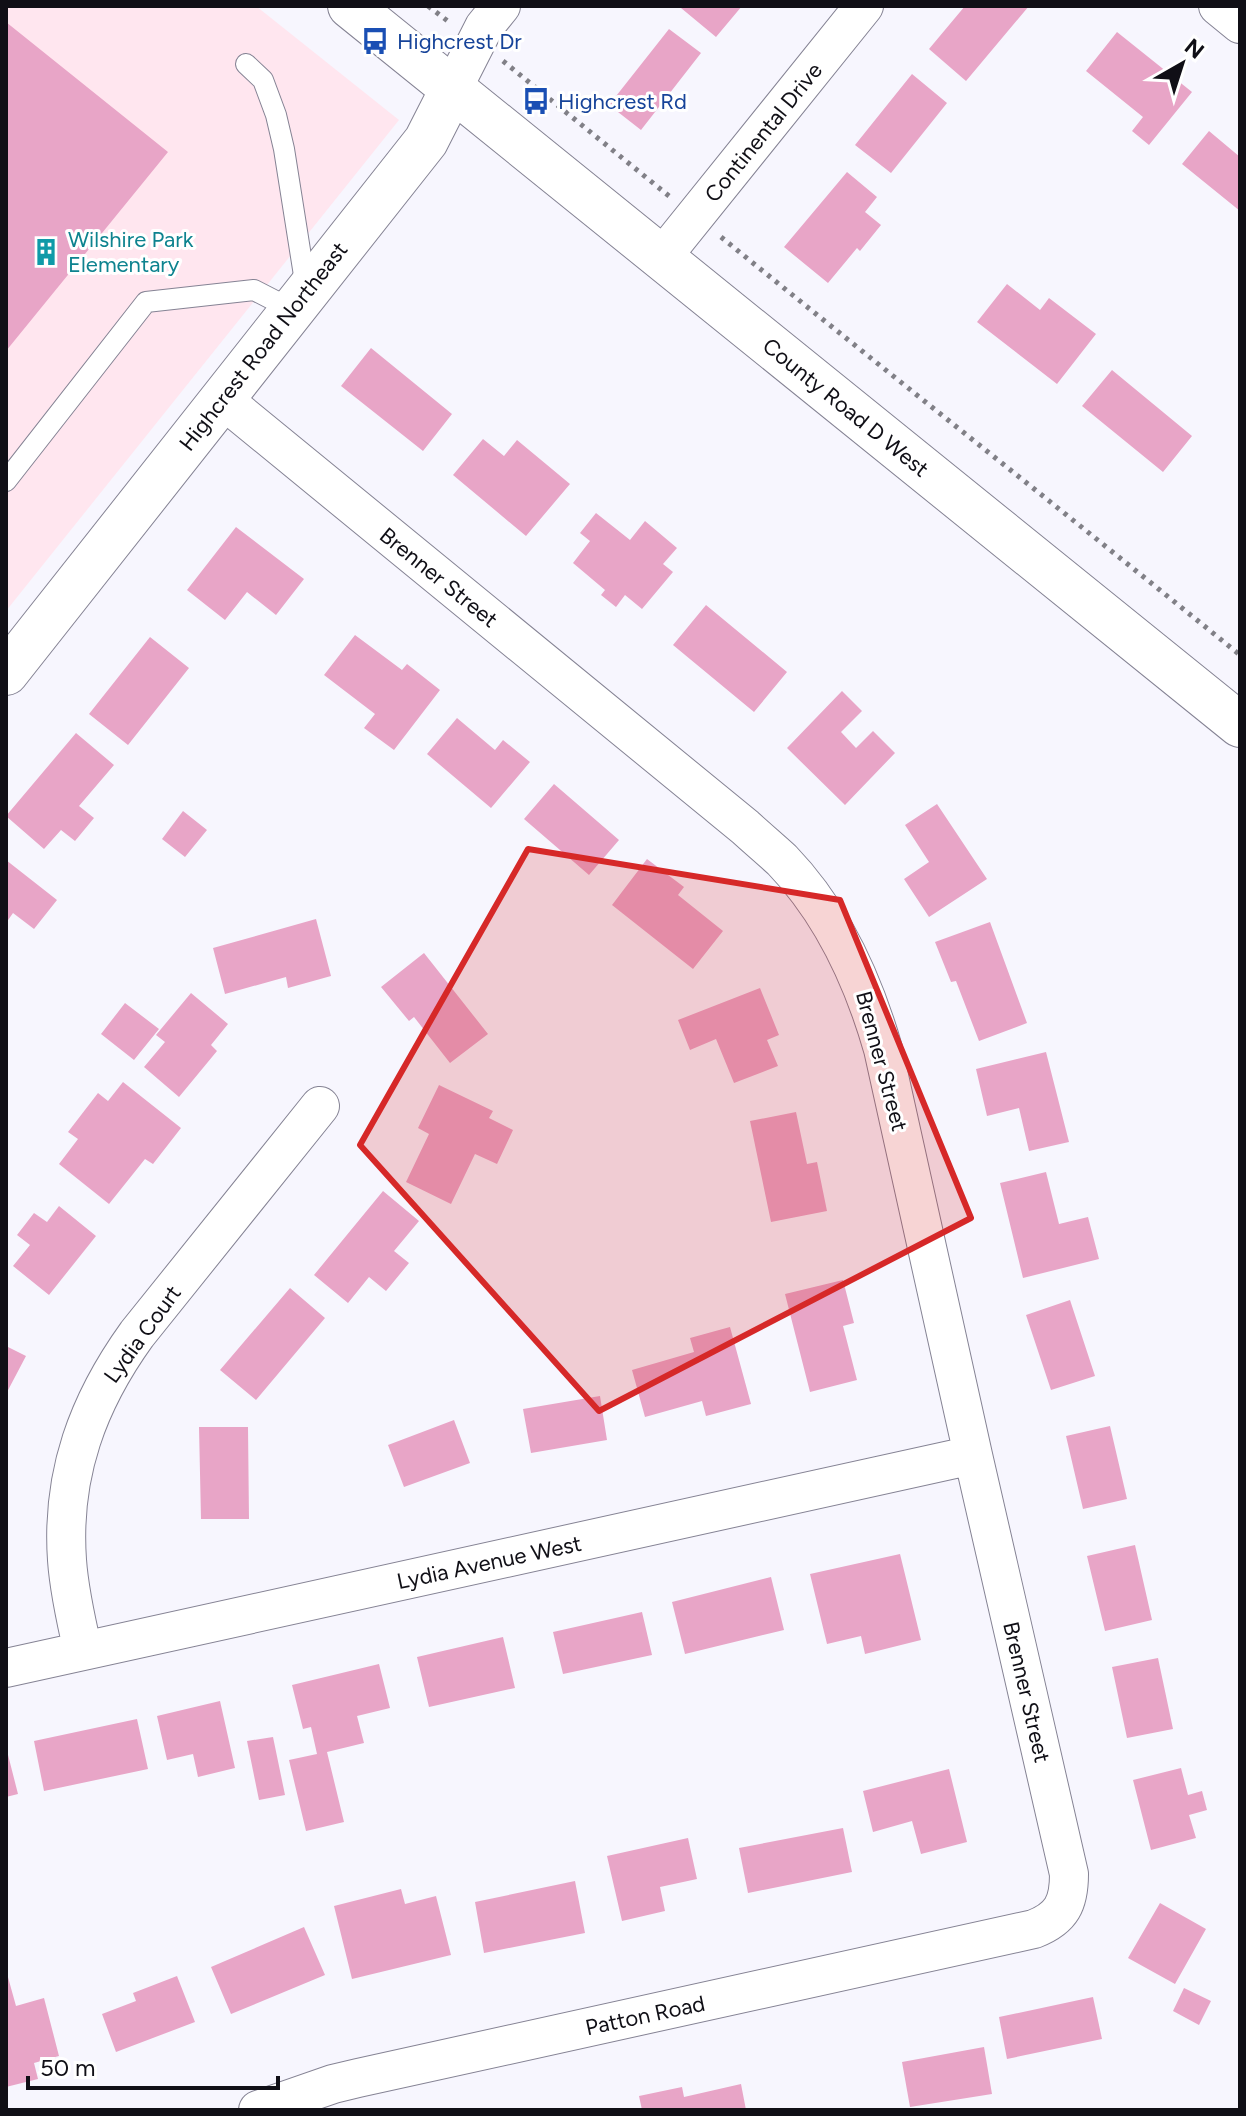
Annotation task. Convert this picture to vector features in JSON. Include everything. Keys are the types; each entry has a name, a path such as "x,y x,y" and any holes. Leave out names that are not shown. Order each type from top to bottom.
{"main road":[{"name":"County Road D West","path":"350,6 1240,725"},
{"name":"Highcrest Road Northeast","path":"10,657 426,141 453,88"}],"street":[{"name":"Highcrest Road Northeast","path":"453,88 484,27 501,6"},
{"name":"Continental Drive","path":"662,257 864,6"},
{"path":"1218,6 1240,24"},
{"name":"Brenner Street","path":"221,398 745,827 782,861 819,906 850,957 872,1010 883,1049 1069,1874 1069,1894 1061,1911 1046,1924 1034,1929"},
{"name":"Lydia Court","path":"83,1651 67,1561 66,1516 74,1461 92,1408 116,1363 137,1334 320,1106"},
{"name":"Lydia Avenue West","path":"6,1668 973,1455"},
{"name":"Patton Road","path":"258,2110 358,2078 1034,1929"}],"lane":[{"path":"6,481 146,302 254,290 299,300 292,202 283,143 263,80 246,64"}],"path":[{"path":"428,6 444,18"},
{"path":"501,59 655,183"},
{"path":"720,236 1240,655"}],"highlighted area":[{"path":"528,849 840,900 971,1218 599,1411 360,1145"}],"shaded area":[{"path":"6,6 256,6 399,120 6,611"}],"building":[{"path":"742,6 716,37 681,8"},
{"path":"965,6 1029,6 966,81 929,49"},
{"name":"Wilshire Park Elementary","path":"6,22 168,152 6,351"},
{"path":"669,29 701,53 641,130 609,105"},
{"path":"1117,32 1192,92 1149,145 1132,131 1143,117 1086,71"},
{"path":"912,74 947,103 891,173 855,145"},
{"path":"1209,131 1240,157 1240,211 1182,164"},
{"path":"847,172 877,197 865,212 881,225 828,283 784,247"},
{"path":"1007,284 1040,310 1049,298 1096,334 1057,384 977,322"},
{"path":"371,348 452,414 423,451 341,386"},
{"path":"1112,370 1192,436 1163,472 1082,406"},
{"path":"483,439 504,456 517,440 570,484 526,536 453,475"},
{"path":"596,513 630,540 645,521 677,548 663,564 673,572 642,609 625,595 616,607 601,595 605,590 573,563 590,541 580,533"},
{"path":"236,527 304,579 276,615 247,592 225,620 187,590"},
{"path":"706,605 787,672 754,712 673,645"},
{"path":"355,635 402,670 407,664 440,690 394,750 364,728 375,714 324,675"},
{"path":"150,637 189,668 128,745 89,714"},
{"path":"842,691 862,711 841,732 856,748 873,731 895,753 845,805 787,748"},
{"path":"457,718 495,750 503,740 530,762 491,808 427,754"},
{"path":"76,733 114,765 79,806 94,818 75,841 61,830 44,849 6,816"},
{"path":"554,784 619,840 589,875 524,819"},
{"path":"937,804 987,879 929,917 904,879 929,862 905,825"},
{"path":"183,811 207,830 185,857 162,839"},
{"path":"647,859 684,887 678,895 723,931 693,969 612,905"},
{"path":"6,860 57,900 34,929 13,913 6,923"},
{"path":"316,919 331,976 288,988 286,977 225,994 213,948"},
{"path":"990,922 1027,1023 979,1041 956,981 951,982 935,942"},
{"path":"424,953 488,1034 450,1063 414,1017 409,1021 381,987"},
{"path":"760,988 779,1035 767,1040 778,1066 734,1083 716,1039 690,1050 678,1020"},
{"path":"191,993 228,1024 211,1045 217,1051 179,1097 144,1067 165,1042 156,1035"},
{"path":"125,1003 159,1029 134,1060 101,1034"},
{"path":"1046,1052 1069,1142 1029,1151 1019,1108 987,1116 976,1069"},
{"path":"123,1082 181,1128 153,1164 145,1159 109,1204 59,1164 78,1139 68,1132 98,1093 108,1101"},
{"path":"439,1085 493,1111 489,1118 513,1130 497,1164 475,1154 451,1204 406,1182 429,1134 418,1128"},
{"path":"796,1112 807,1164 817,1162 827,1211 771,1222 750,1121"},
{"path":"1046,1172 1059,1224 1088,1217 1099,1259 1023,1278 1000,1183"},
{"path":"383,1191 419,1221 394,1251 409,1263 386,1291 369,1277 348,1303 314,1275"},
{"path":"59,1206 96,1236 49,1295 13,1266 30,1245 17,1235 34,1213 47,1222"},
{"path":"843,1280 854,1323 843,1326 857,1380 810,1392 785,1294"},
{"path":"290,1288 325,1318 256,1400 220,1370"},
{"path":"1070,1300 1095,1376 1051,1390 1026,1315"},
{"path":"730,1327 751,1404 706,1416 702,1401 645,1417 632,1370 694,1352 690,1338"},
{"path":"6,1346 26,1356 6,1394"},
{"path":"600,1396 607,1440 531,1453 523,1409"},
{"path":"454,1420 470,1463 404,1487 388,1445"},
{"path":"1110,1426 1127,1499 1083,1509 1066,1436"},
{"path":"199,1427 248,1427 249,1519 201,1519"},
{"path":"1135,1545 1152,1620 1105,1631 1087,1556"},
{"path":"900,1554 921,1640 865,1654 861,1636 827,1644 810,1574"},
{"path":"771,1577 784,1630 685,1654 672,1602"},
{"path":"642,1612 652,1655 563,1674 553,1632"},
{"path":"503,1637 515,1688 429,1707 417,1657"},
{"path":"1158,1658 1173,1729 1127,1738 1112,1667"},
{"path":"379,1664 390,1708 357,1716 364,1743 327,1752 344,1822 306,1831 289,1760 317,1754 311,1727 303,1729 292,1685"},
{"path":"220,1701 235,1768 198,1777 193,1754 167,1760 157,1716"},
{"path":"137,1719 148,1769 44,1791 34,1741"},
{"path":"273,1737 285,1795 259,1800 247,1741"},
{"path":"6,1747 18,1794 6,1797"},
{"path":"1181,1768 1188,1795 1202,1791 1207,1810 1189,1815 1196,1838 1151,1850 1133,1780"},
{"path":"949,1769 967,1842 921,1854 912,1821 873,1832 863,1791"},
{"path":"843,1828 852,1872 748,1893 739,1848"},
{"path":"688,1838 697,1879 660,1887 665,1911 622,1921 607,1856"},
{"path":"575,1881 585,1933 484,1953 475,1902"},
{"path":"401,1889 405,1904 436,1896 451,1955 352,1979 334,1906"},
{"path":"1160,1903 1206,1929 1175,1984 1128,1958"},
{"path":"304,1927 325,1975 231,2014 211,1967"},
{"path":"6,1970 16,2006 44,1998 59,2056 34,2063 38,2079 6,2087"},
{"path":"177,1976 195,2022 116,2052 102,2014 136,2001 133,1993"},
{"path":"1184,1988 1211,2001 1199,2025 1173,2011"},
{"path":"1093,1997 1102,2039 1007,2059 999,2017"},
{"path":"984,2047 992,2094 910,2107 902,2062"},
{"path":"741,2084 746,2110 642,2110 639,2096 682,2087 684,2097"}],"place":[{"name":"Highcrest Dr","path":"375,41"},
{"name":"Highcrest Rd","path":"536,101"},
{"name":"Wilshire Park Elementary","path":"46,252"}]}
